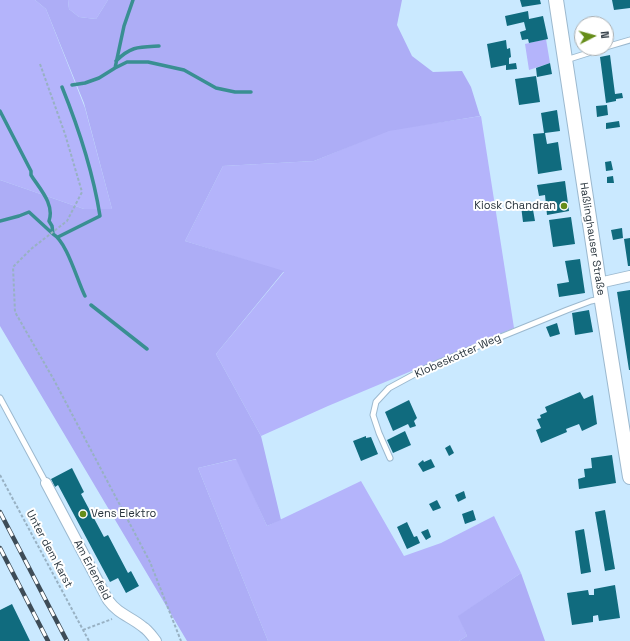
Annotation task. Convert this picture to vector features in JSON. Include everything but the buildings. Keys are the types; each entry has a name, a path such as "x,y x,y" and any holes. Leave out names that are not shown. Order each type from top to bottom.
{"main road":[{"name":"Haßlinghauser Straße","path":"556,0 601,299 630,477"}],"street":[{"path":"599,283 630,276"},
{"name":"Am Erlenfeld","path":"46,483 108,600 114,608 123,615 144,627 156,641"}],"lane":[{"path":"614,45 630,40"},
{"path":"566,60 579,56"},
{"name":"Klobeskotter Weg","path":"390,458 373,415 376,402 390,388 426,368 567,310 601,299"},
{"path":"0,398 46,483"}],"path":[{"path":"40,64 65,134 82,192 67,221 31,249 13,267 15,312 54,380 150,562 181,641"},
{"name":"Unter dem Karst","path":"0,475 89,641"},
{"path":"84,630 123,615"}],"shaded area":[{"path":"0,0 35,0 46,9 85,108 112,209 84,209 0,180"},
{"path":"35,0 68,0 69,9 79,17 96,19 108,0 402,0 397,25 412,56 433,72 462,71 471,87 480,116 389,131 314,161 223,166 185,241 284,271 216,354 261,436 281,520 267,526 236,459 198,468 268,641 187,641 0,326 0,180 84,209 112,209 84,103 46,9"},
{"path":"68,0 108,0 96,19 79,17 69,9"},
{"path":"546,39 550,63 529,70 525,44"},
{"path":"481,116 514,328 328,406 261,436 216,354 284,272 185,241 223,166 314,161 389,130"},
{"path":"237,459 267,526 361,481 404,556 441,543 494,516 521,573 459,616 467,636 459,641 268,641 198,468"},
{"path":"521,573 545,641 459,641 467,636 458,616"}],"waterway":[{"path":"115,68 124,26 133,0"},
{"path":"116,61 126,52 136,48 159,46"},
{"path":"72,85 85,83 99,78 127,62 148,62 184,70 216,88 235,92 251,92"},
{"path":"58,237 100,216 94,183 85,151 62,87"},
{"path":"0,111 31,171 31,175 48,202 50,208 49,221 52,226 53,234 63,245 85,296"},
{"path":"0,221 29,212 53,234"},
{"path":"91,305 147,349"}],"railway":[{"path":"0,512 67,641"},
{"path":"0,548 48,641"}],"place":[{"name":"Kiosk Chandran","path":"564,206"},
{"name":"Vens Elektro","path":"83,514"}]}
